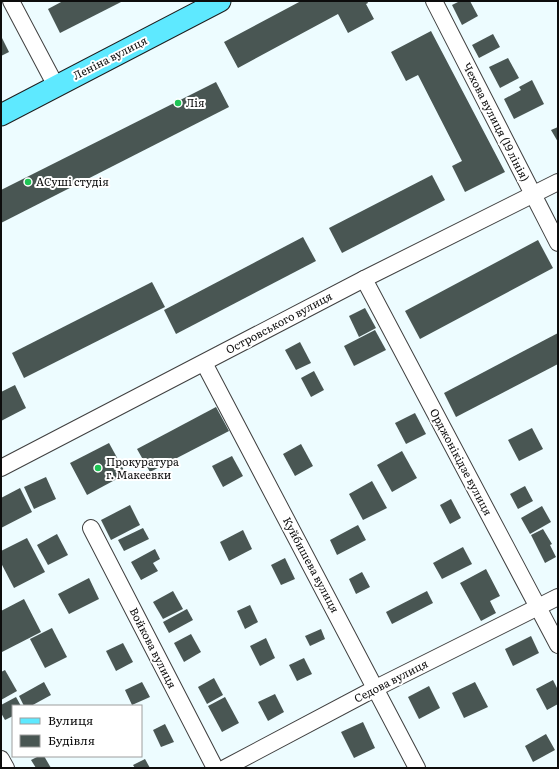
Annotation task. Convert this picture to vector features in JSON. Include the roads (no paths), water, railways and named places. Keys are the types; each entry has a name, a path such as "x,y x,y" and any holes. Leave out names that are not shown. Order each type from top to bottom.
{"main road":[{"name":"Леніна вулиця","path":"1,115 220,1"}],"street":[{"path":"11,1 56,86"},
{"name":"Чехова вулиця (19 лiнiя)","path":"434,1 558,243"},
{"name":"Островського вулиця","path":"1,468 364,279 558,182"},
{"name":"Орджонікідзе вулиця","path":"364,279 558,645"},
{"name":"Куйбишева вулиця","path":"204,363 417,768"},
{"name":"Войкова вулиця","path":"91,528 215,768"},
{"name":"Седова вулиця","path":"225,768 376,688 558,596"},
{"path":"1,759 6,768"}],"place":[{"name":"Лія","path":"178,103"},
{"name":"АСуші студія","path":"28,182"},
{"name":"Прокуратура г. Макеевки","path":"98,468"}]}
